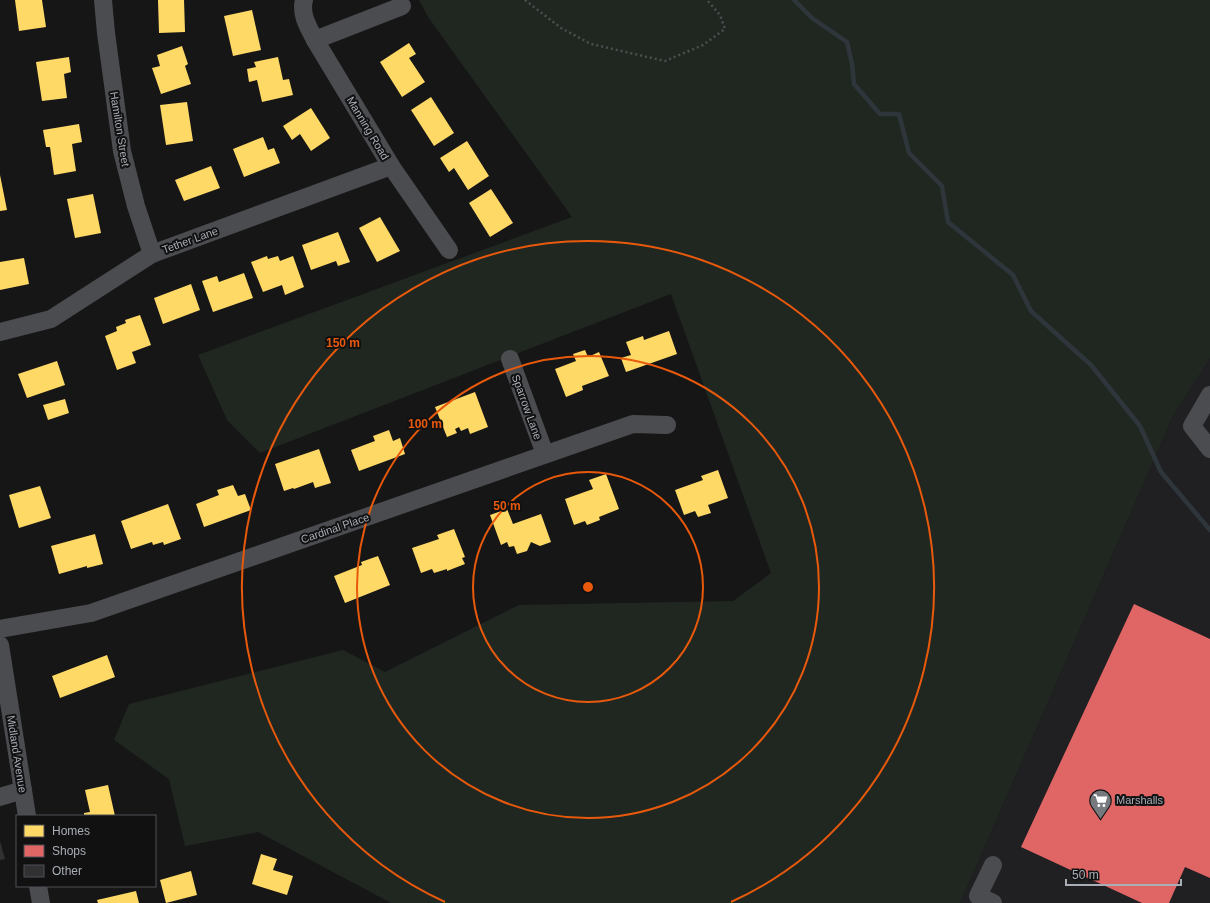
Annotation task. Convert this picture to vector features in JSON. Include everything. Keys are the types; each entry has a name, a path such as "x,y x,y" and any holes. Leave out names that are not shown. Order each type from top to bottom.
{"street":[{"name":"Hamilton Street","path":"103,0 122,151 136,206 152,254"},
{"name":"Manning Road","path":"304,0 302,7 305,19 315,40 391,166 448,250"},
{"path":"315,40 402,6"},
{"name":"Tether Lane","path":"0,332 51,319 152,254 391,166"},
{"name":"Sparrow Lane","path":"510,359 545,454"},
{"path":"1210,395 1192,426 1210,449"},
{"name":"Cardinal Place","path":"0,629 91,613 633,424 667,426"},
{"name":"Midland Avenue","path":"0,645 27,815"},
{"path":"0,797 23,790"},
{"path":"993,865 978,896 994,903"},
{"path":"38,887 41,903"}],"path":[{"path":"525,0 561,28 591,44 665,62 703,45 725,29 720,15 707,0"}],"shaded area":[{"path":"419,0 1210,0 1210,358 1174,414 960,903 391,903 258,832 185,846 169,779 114,740 129,704 343,650 385,672 519,605 733,601 771,573 671,294 260,453 227,420 198,355 572,217 428,17"},
{"path":"1210,358 1210,903 960,903 1174,414"}],"building: Homes":[{"path":"15,0 42,0 46,27 19,31"},
{"path":"158,0 184,0 185,32 159,33"},
{"path":"252,10 261,50 233,56 224,16"},
{"path":"409,43 416,54 409,58 425,82 402,97 380,62"},
{"path":"182,46 188,64 185,66 191,84 161,94 152,68 160,66 157,55"},
{"path":"69,57 71,72 64,74 67,98 42,101 36,62"},
{"path":"278,57 283,80 289,79 293,95 262,102 257,80 249,82 247,69 256,67 254,62"},
{"path":"431,97 454,133 434,146 411,110"},
{"path":"187,102 193,141 166,145 160,105"},
{"path":"311,108 330,138 311,151 300,134 292,140 283,126"},
{"path":"79,124 82,142 72,144 76,171 54,175 50,147 46,147 43,130"},
{"path":"263,137 268,150 274,148 280,163 244,177 233,149"},
{"path":"467,141 489,176 468,190 454,168 449,172 440,158"},
{"path":"211,166 220,188 184,201 175,180"},
{"path":"0,175 7,210 0,211"},
{"path":"491,189 513,223 490,237 469,203"},
{"path":"93,194 101,233 75,238 67,199"},
{"path":"380,217 400,251 377,262 359,228"},
{"path":"338,232 350,262 338,266 336,261 311,270 302,245"},
{"path":"267,256 268,259 278,256 280,261 293,256 304,287 285,295 282,285 263,292 251,262"},
{"path":"24,258 29,284 0,290 0,262"},
{"path":"244,273 253,298 213,312 202,281 217,276 219,282"},
{"path":"191,284 200,310 163,324 154,298"},
{"path":"140,315 151,345 132,352 136,363 117,370 105,336 117,331 116,327 126,323 125,320"},
{"path":"669,331 677,354 626,372 621,358 631,355 626,342 643,336 644,340"},
{"path":"585,350 588,357 599,352 609,376 582,386 583,390 566,397 555,369 576,361 573,354"},
{"path":"57,361 65,385 27,398 18,374"},
{"path":"475,392 488,427 470,434 468,428 461,431 459,427 455,429 457,433 447,437 435,407"},
{"path":"65,399 69,413 48,420 43,405"},
{"path":"389,430 393,441 400,438 405,454 359,471 351,450 375,441 373,436"},
{"path":"319,449 331,483 315,488 313,482 284,491 275,464"},
{"path":"718,470 728,498 708,505 711,513 698,517 695,511 684,515 675,490 703,480 701,476"},
{"path":"606,474 619,509 599,517 600,520 587,525 585,521 574,525 565,499 593,489 589,480"},
{"path":"233,485 238,496 245,494 251,510 204,527 196,504 219,495 217,490"},
{"path":"40,486 51,518 19,528 9,495"},
{"path":"168,504 181,539 164,545 163,542 153,545 152,542 131,549 121,521"},
{"path":"507,509 513,524 541,514 551,542 540,546 531,542 527,551 517,554 514,546 509,547 507,542 501,545 490,515"},
{"path":"454,529 465,557 462,558 465,564 447,571 447,569 434,573 432,569 421,573 412,548 439,539 437,535"},
{"path":"95,534 103,564 87,568 87,566 59,574 51,546"},
{"path":"378,556 390,585 345,603 334,576 362,565 361,562"},
{"path":"107,655 115,677 60,698 52,676"},
{"path":"108,785 115,815 84,815 84,813 90,812 85,790"},
{"path":"261,854 277,859 273,870 293,876 287,895 252,884"},
{"path":"191,871 197,895 166,903 160,880"},
{"path":"136,891 139,903 98,903 97,900"}],"building: Shops":[{"path":"1134,604 1210,639 1210,878 1185,867 1169,903 1142,903 1021,847"}],"building: Other":[{"path":"0,841 5,859 0,860"}],"waterway":[{"path":"794,0 812,18 847,42 852,64 854,84 880,114 899,114 909,153 942,186 948,222 1013,275 1031,311 1091,365 1140,426 1161,472 1210,530"}],"place":[{"name":"Marshalls","path":"1100,820"}]}
